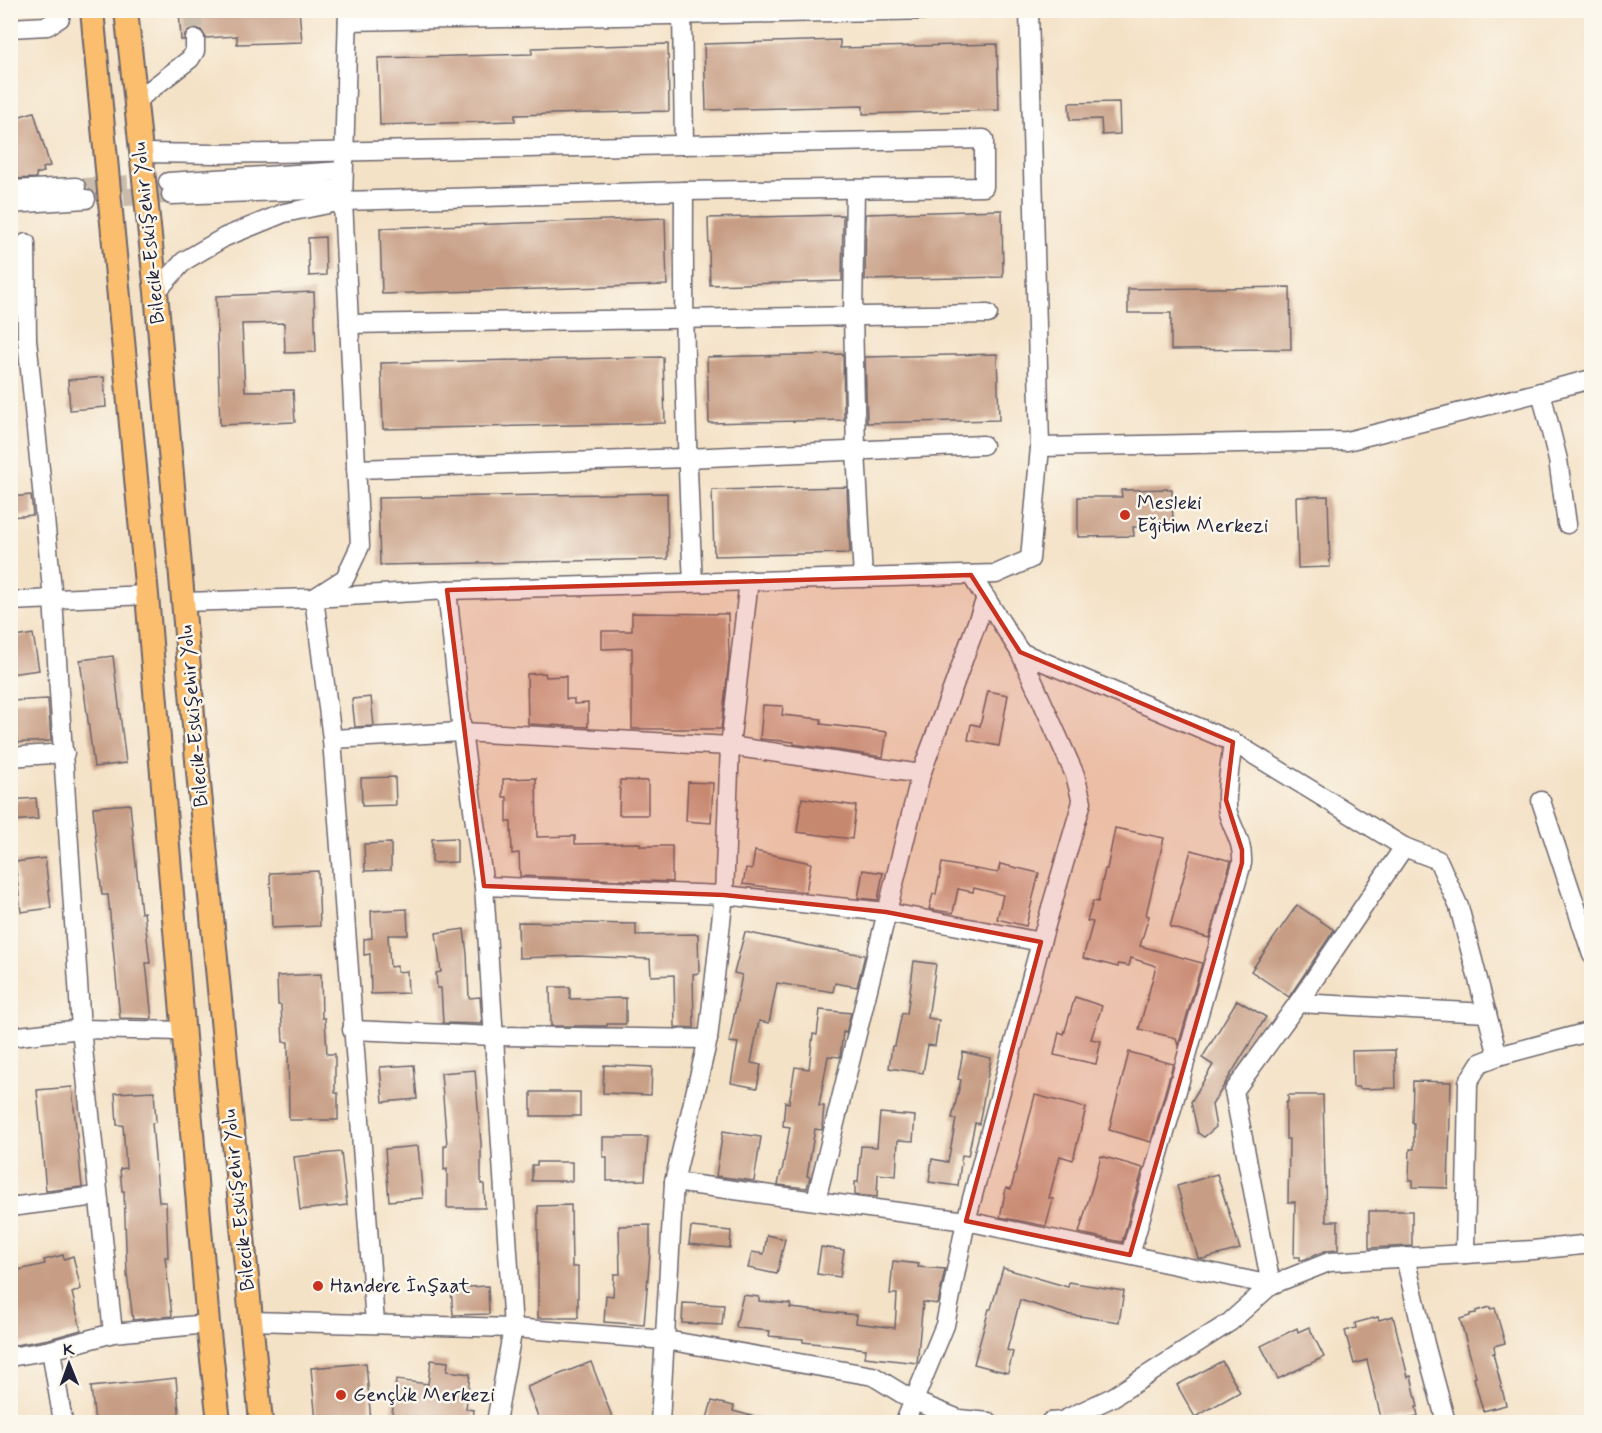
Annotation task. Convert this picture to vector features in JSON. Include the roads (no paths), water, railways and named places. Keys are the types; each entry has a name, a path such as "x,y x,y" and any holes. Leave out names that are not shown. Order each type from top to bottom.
{"main road":[{"name":"Bilecik-Eskişehir Yolu","path":"92,10 147,594 208,1324 219,1422"},
{"name":"Bilecik-Eskişehir Yolu","path":"126,10 156,292 200,795 261,1422"}],"street":[{"path":"10,27 47,26 60,18 62,10"},
{"path":"314,598 345,578 360,546 343,187 348,16 937,10"},
{"path":"184,602 314,598 447,590 996,574 1030,559 1040,447 1029,10"},
{"path":"682,13 684,145"},
{"path":"136,101 190,59 195,51 195,39"},
{"path":"142,153 216,154 984,139 984,187 684,191 343,187 170,188"},
{"path":"156,292 184,261 225,237 343,187"},
{"path":"855,189 853,315 856,450 863,578"},
{"path":"10,190 85,193 10,204"},
{"path":"684,191 683,319 686,458 693,582"},
{"path":"26,243 19,340 53,599 65,753 81,1029 113,1333"},
{"path":"349,324 988,314"},
{"path":"1040,447 1347,441 1592,379"},
{"path":"1541,392 1558,460 1567,524"},
{"path":"356,469 983,445"},
{"path":"905,1422 945,1325 966,1221 1041,942 1082,802 1075,775 1020,652 971,575"},
{"path":"660,1422 674,1182 708,1038 724,896 730,746 749,580"},
{"path":"447,590 462,732 484,886 513,1328 496,1422"},
{"path":"10,601 147,594"},
{"path":"314,598 332,739 375,1323"},
{"path":"816,1200 921,774 986,598"},
{"path":"1020,652 1233,742 1404,847 1438,860 1459,907 1498,1056"},
{"path":"332,739 462,732 730,746 921,774"},
{"path":"1130,1255 1242,863 1238,834 1228,814 1226,800 1233,742"},
{"path":"10,757 65,753"},
{"path":"1541,801 1592,955"},
{"path":"1271,1285 1234,1091 1298,1003 1404,847"},
{"path":"484,886 724,896 886,912 1041,942"},
{"path":"1298,1003 1487,1013"},
{"path":"10,1037 81,1029 184,1031"},
{"path":"352,1030 495,1036 708,1038"},
{"path":"1465,1254 1468,1082 1480,1063 1592,1031"},
{"path":"674,1182 966,1221 1271,1285"},
{"path":"10,1207 97,1196"},
{"path":"1059,1422 1113,1397 1230,1322 1271,1285 1329,1263 1592,1244"},
{"path":"1405,1257 1446,1422"},
{"path":"251,1322 375,1323 513,1328 666,1340 873,1376 914,1401 959,1419 990,1422"},
{"path":"10,1358 51,1350 113,1333 208,1324"},
{"path":"51,1350 63,1422"}],"tunnel":[{"path":"193,10 195,39"},
{"path":"83,187 168,182"},
{"path":"97,198 171,195"}],"place":[{"name":"Mesleki Eğitim Merkezi","path":"1125,515"},
{"name":"Handere İnşaat","path":"318,1286"},
{"name":"Gençlik Merkezi","path":"341,1395"}]}
